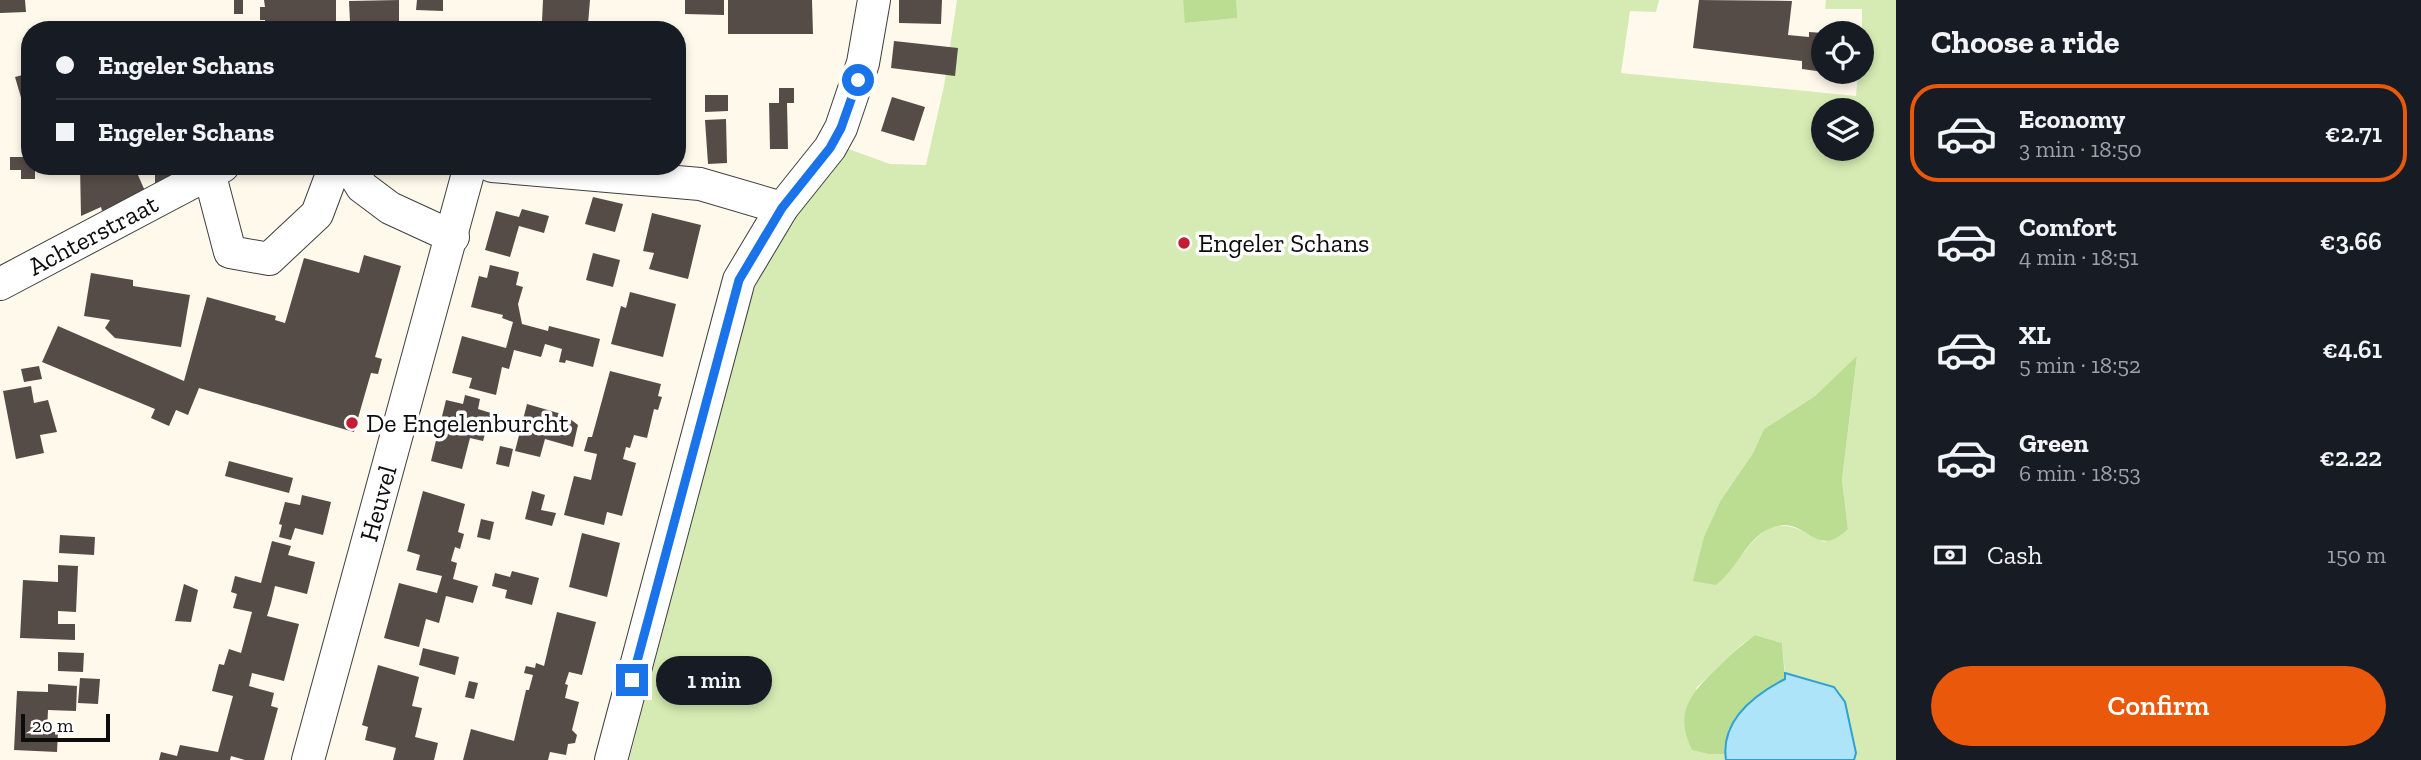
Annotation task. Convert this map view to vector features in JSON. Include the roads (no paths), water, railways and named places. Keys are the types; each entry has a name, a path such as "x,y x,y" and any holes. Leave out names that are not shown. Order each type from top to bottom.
{"street":[{"path":"611,760 739,280 782,208 830,148 841,128 863,63 874,0"},
{"name":"Achterstraat","path":"0,284 205,175"},
{"path":"217,175 230,252 269,259 317,214 332,175"},
{"path":"355,175 362,187 390,208 453,237"},
{"name":"Heuvel","path":"308,760 468,175"},
{"path":"596,175 700,184 782,208"}],"water":[{"path":"1785,673 1834,687 1845,702 1856,753 1854,760 1726,760 1728,733 1734,721 1751,701 1785,679"}],"place":[{"name":"Engeler Schans","path":"1184,243"},
{"name":"De Engelenburcht","path":"352,423"}]}
